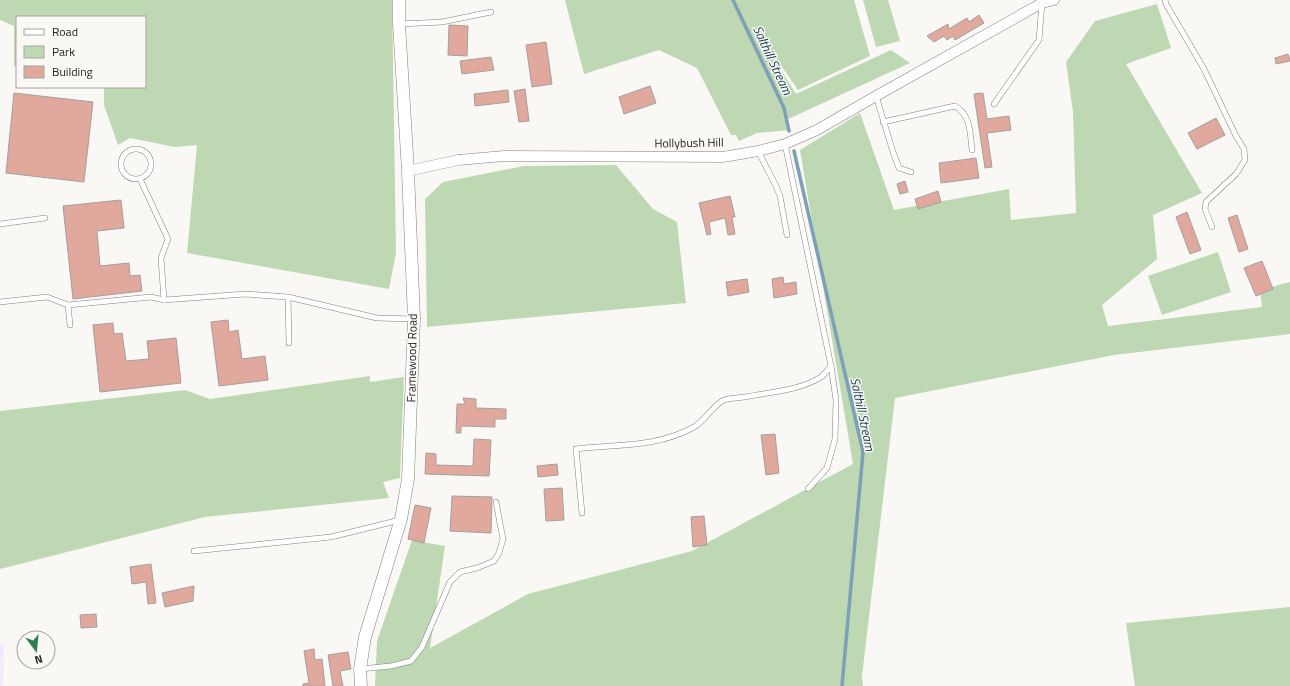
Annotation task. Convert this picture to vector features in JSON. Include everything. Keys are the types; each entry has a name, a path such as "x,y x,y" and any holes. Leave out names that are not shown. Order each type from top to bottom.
{"street":[{"name":"Framewood Road","path":"361,686 360,669 365,637 401,519 408,479 414,319 408,171 399,24 400,0"},
{"name":"Hollybush Hill","path":"408,171 458,160 504,156 723,157 758,151 785,144 817,130 1042,3 1054,0"}],"lane":[{"path":"1165,0 1204,69 1236,136 1244,149 1244,160 1236,174 1206,202 1204,209 1212,227"},
{"path":"994,104 1039,40 1042,3"},
{"path":"399,24 442,22 491,12"},
{"path":"876,96 883,122 899,168 911,172"},
{"path":"883,122 954,106 962,110 966,116 972,150"},
{"path":"785,144 832,366 836,400 835,439 826,468 808,489"},
{"path":"132,150 142,150 146,153 151,163 149,173 140,179 130,179 123,173 121,168 124,154 132,150"},
{"path":"758,151 780,196 787,235"},
{"path":"140,179 168,239 161,258 164,300"},
{"path":"0,224 45,218"},
{"path":"0,302 47,297 68,305 151,297 164,300 246,294 288,297 377,318 414,319"},
{"path":"288,297 289,344"},
{"path":"68,305 70,325"},
{"path":"582,513 576,449 625,446 657,441 674,436 696,426 722,401 793,388 822,376 832,366"},
{"path":"360,669 390,666 411,661 422,647 450,582 460,572 477,568 494,561 499,553 502,539 496,502"},
{"path":"194,551 331,537 401,519"}],"shaded area":[{"path":"0,644 4,644 3,686 0,686"}],"green space":[{"path":"0,0 392,0 396,253 389,289 187,253 197,145 175,147 130,138 118,145 104,105 104,88 146,88 146,16 16,16 16,66 14,66 14,26 0,20"},
{"path":"565,0 854,0 870,56 798,90 755,28 796,94 891,50 910,63 786,120 791,130 757,133 739,141 736,135 731,135 697,68 659,50 584,74"},
{"path":"863,0 888,0 900,41 876,47"},
{"path":"1157,4 1171,48 1126,64 1202,193 1153,215 1157,259 1102,305 1108,326 1262,307 1260,290 1290,282 1290,334 1114,355 895,398 862,676 863,686 375,686 377,641 412,540 445,546 430,648 528,594 692,551 853,464 800,150 860,113 894,210 1009,189 1011,220 1076,213 1073,112 1066,62 1095,21"},
{"path":"616,165 653,209 677,222 686,303 427,327 425,199 443,182 524,166"},
{"path":"1218,252 1231,292 1162,315 1148,276"},
{"path":"370,376 370,382 404,377 400,478 383,482 389,498 205,517 0,569 0,411 185,390 210,399"},
{"path":"1290,607 1290,686 1135,686 1126,623"}],"building":[{"path":"979,15 984,23 955,40 953,36 947,40 944,36 934,42 927,36 948,24 949,29 967,18 969,22"},
{"path":"449,25 468,26 467,56 448,55"},
{"path":"546,42 552,84 532,87 526,45"},
{"path":"1288,54 1290,61 1276,64 1275,58"},
{"path":"491,57 494,70 462,74 460,61"},
{"path":"650,86 656,103 624,114 619,97"},
{"path":"525,89 529,121 519,122 514,91"},
{"path":"508,90 509,102 475,106 474,94"},
{"path":"14,93 93,102 84,182 6,173"},
{"path":"983,93 987,119 1009,116 1011,130 987,133 992,167 985,168 974,94"},
{"path":"1216,118 1225,135 1197,149 1188,133"},
{"path":"976,158 979,178 941,183 939,163"},
{"path":"905,181 908,192 900,194 897,184"},
{"path":"938,191 941,202 918,209 915,199"},
{"path":"730,196 735,217 732,217 735,234 728,235 725,218 709,222 711,234 707,235 699,203"},
{"path":"121,200 124,228 97,231 100,266 129,263 130,276 140,275 142,291 73,299 63,206"},
{"path":"1187,212 1201,250 1190,254 1176,217"},
{"path":"1237,215 1248,249 1239,252 1228,218"},
{"path":"1262,261 1273,289 1256,296 1244,268"},
{"path":"783,277 784,284 796,282 797,294 774,298 772,279"},
{"path":"747,279 749,292 728,296 726,282"},
{"path":"228,320 229,332 238,330 242,359 265,356 268,380 219,386 211,322"},
{"path":"113,323 114,334 122,333 126,361 149,359 147,341 176,338 181,383 100,392 93,325"},
{"path":"463,398 476,399 476,408 506,409 506,419 495,419 495,427 461,426 461,433 456,433 457,404 465,404"},
{"path":"775,434 779,473 766,475 761,435"},
{"path":"474,439 491,440 489,476 425,474 426,453 436,454 436,465 473,466"},
{"path":"557,464 558,475 538,477 537,466"},
{"path":"562,488 564,520 546,521 544,489"},
{"path":"452,496 492,497 491,533 450,531"},
{"path":"415,505 431,508 424,543 408,539"},
{"path":"704,516 707,545 693,547 691,517"},
{"path":"151,564 156,603 148,604 146,582 132,584 130,567"},
{"path":"194,586 193,601 165,607 162,593"},
{"path":"96,614 97,627 81,628 80,615"},
{"path":"314,649 315,660 322,659 325,686 303,686 303,684 309,683 304,651"},
{"path":"348,652 351,669 340,671 343,686 333,686 328,655"}],"waterway":[{"name":"Salthill Stream","path":"733,0 784,108 789,131"},
{"name":"Salthill Stream","path":"794,151 863,452 842,686"}]}
